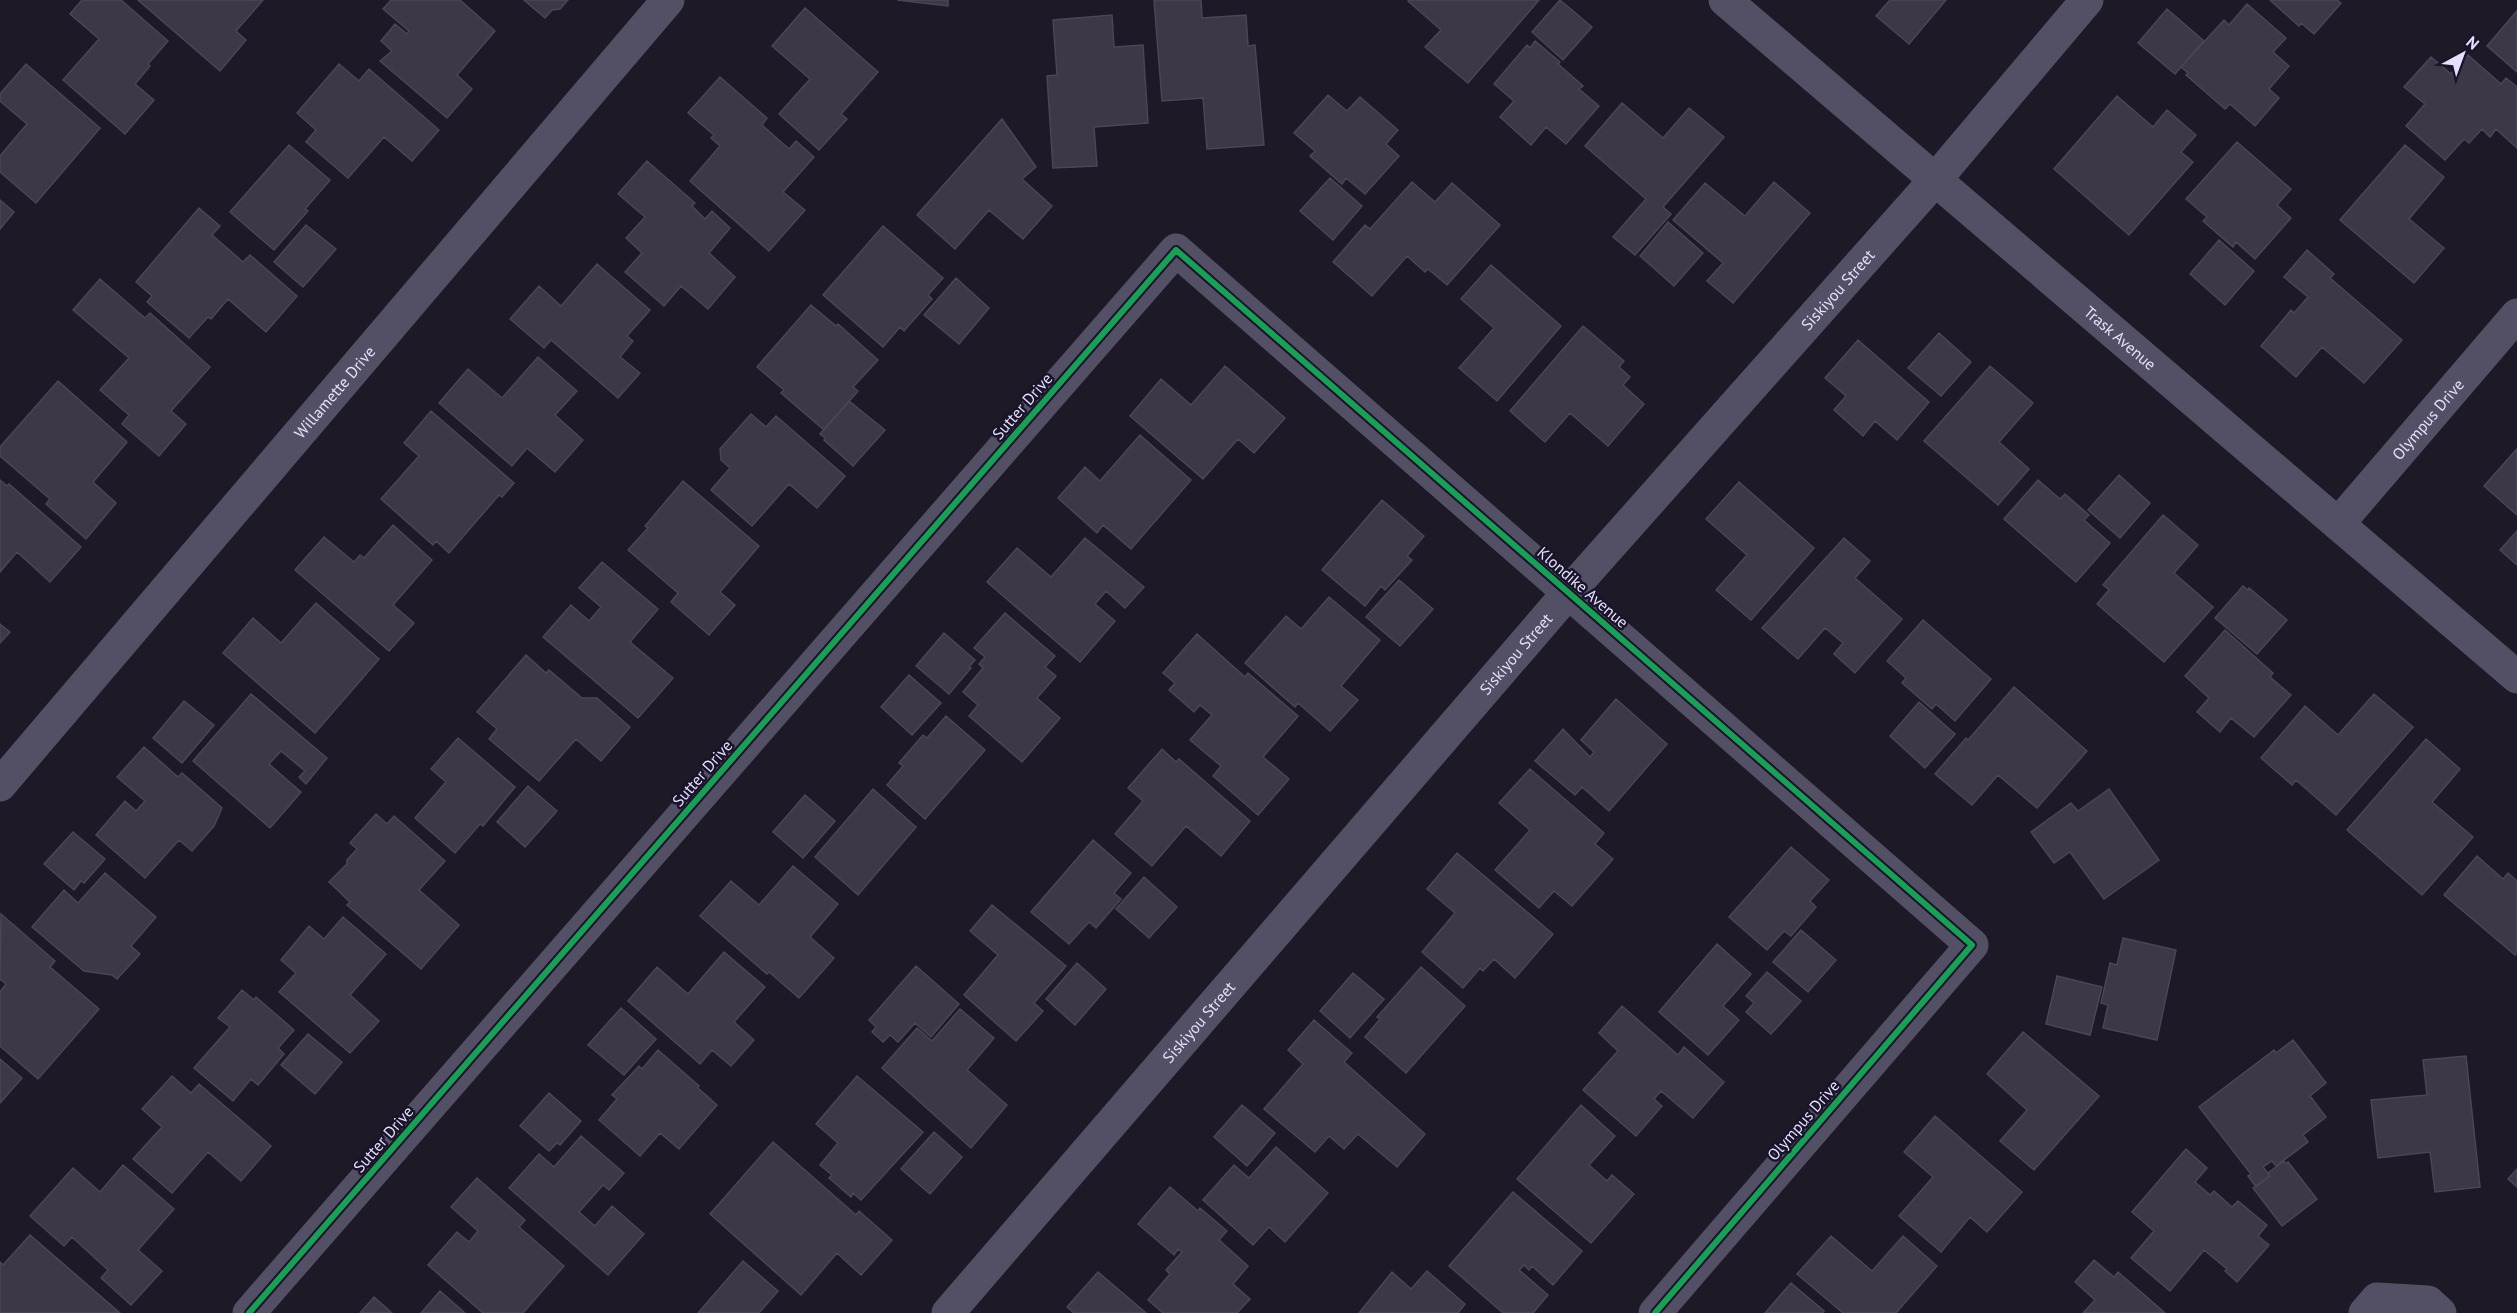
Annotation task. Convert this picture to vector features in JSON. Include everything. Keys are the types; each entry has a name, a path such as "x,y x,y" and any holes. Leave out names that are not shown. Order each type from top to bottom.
{"street":[{"name":"Willamette Drive","path":"0,785 668,0"},
{"name":"Trask Avenue","path":"1725,0 2517,677"},
{"name":"Siskiyou Street","path":"948,1313 1568,593 1935,180 2087,0"},
{"name":"Klondike Avenue","path":"1176,250 1972,945"},
{"name":"Sutter Drive","path":"249,1313 1176,250"},
{"name":"Olympus Drive","path":"2338,524 2517,315"},
{"name":"Olympus Drive","path":"1655,1313 1972,945"},
{"path":"2371,1306 2428,1302 2440,1313"}],"building":[{"path":"82,0 121,0 168,41 148,64 150,66 135,84 154,100 125,134 63,80 99,39 70,14"},
{"path":"138,0 263,0 236,31 246,40 220,71"},
{"path":"391,0 460,0 495,31 457,75 472,89 447,118 380,61 392,51 381,41 395,24 407,34 409,31 383,9"},
{"path":"524,0 568,0 560,9 552,10 545,18"},
{"path":"897,0 948,0 948,6"},
{"path":"1154,0 1201,0 1202,18 1246,15 1248,46 1255,45 1264,145 1207,149 1203,98 1162,101"},
{"path":"1409,0 1539,0 1468,83 1425,47 1441,30"},
{"path":"1560,0 1592,27 1563,60 1532,32"},
{"path":"1890,0 1946,0 1909,44 1876,16"},
{"path":"2270,0 2337,0 2341,3 2314,34 2301,23 2299,26"},
{"path":"2247,4 2286,38 2273,52 2289,66 2269,89 2279,98 2255,126 2230,104 2225,109 2186,75 2188,73 2181,67 2224,20 2229,25"},
{"path":"805,8 878,72 841,114 847,119 819,150 779,114 810,79 772,46"},
{"path":"2167,9 2204,41 2175,74 2138,43"},
{"path":"2517,11 2517,72 2487,46"},
{"path":"1112,15 1114,47 1143,45 1148,123 1094,127 1097,166 1053,168 1047,76 1057,75 1053,20"},
{"path":"1535,41 1560,62 1558,64 1583,86 1579,89 1599,106 1566,144 1546,127 1531,145 1500,117 1514,101 1494,84 1527,45 1530,48"},
{"path":"2468,55 2501,84 2506,78 2517,87 2517,148 2496,129 2490,137 2482,129 2469,143 2464,139 2445,160 2406,126 2425,104 2404,87 2431,57 2451,74"},
{"path":"26,64 100,128 36,203 0,172 0,156 27,124 0,101 0,94"},
{"path":"339,64 359,81 369,69 439,130 412,161 384,137 348,178 306,142 316,130 297,113"},
{"path":"720,77 767,118 762,125 789,149 796,141 814,157 783,192 805,210 769,251 690,181 720,146 711,138 714,135 688,113"},
{"path":"1328,95 1347,111 1360,97 1398,130 1386,144 1399,156 1365,194 1346,178 1342,184 1310,156 1315,151 1294,133"},
{"path":"2117,96 2153,127 2167,110 2196,135 2181,152 2193,162 2129,235 2054,169"},
{"path":"1622,103 1663,138 1689,108 1724,137 1663,207 1671,214 1635,255 1613,237 1646,199 1585,146"},
{"path":"1002,119 1036,167 1022,179 1052,206 1023,239 989,210 955,249 917,215"},
{"path":"2237,142 2291,189 2277,205 2291,218 2255,259 2236,242 2233,247 2203,221 2207,217 2186,199"},
{"path":"289,145 330,180 305,209 308,211 274,250 230,212"},
{"path":"2405,145 2444,177 2409,219 2444,248 2414,283 2340,220"},
{"path":"647,161 695,203 692,206 705,219 712,211 730,228 709,253 735,277 708,309 681,286 664,306 625,272 642,253 626,238 645,217 618,194"},
{"path":"1330,178 1362,206 1333,240 1300,211"},
{"path":"1412,182 1435,202 1452,183 1500,225 1447,285 1428,269 1425,272 1407,256 1372,296 1333,262 1365,225 1370,229"},
{"path":"1774,182 1810,213 1733,303 1707,281 1723,263 1673,220 1705,183 1745,216"},
{"path":"0,200 14,212 0,229"},
{"path":"199,208 220,226 212,235 243,262 250,255 297,296 266,332 228,299 211,319 208,317 189,338 147,302 152,296 136,282"},
{"path":"1668,222 1703,253 1674,286 1640,256"},
{"path":"306,225 336,249 303,287 274,262"},
{"path":"883,226 943,278 928,295 932,299 904,331 900,327 883,347 823,295"},
{"path":"2219,240 2254,271 2225,305 2190,274"},
{"path":"2307,250 2334,274 2330,278 2402,340 2364,383 2322,347 2296,377 2261,346 2291,310 2294,313 2308,297 2284,277"},
{"path":"597,264 650,310 627,336 633,341 620,357 640,373 618,398 551,340 544,348 510,319 539,286 561,306"},
{"path":"1491,265 1561,326 1497,401 1459,368 1494,328 1461,299"},
{"path":"956,278 989,308 959,344 924,315"},
{"path":"100,279 145,318 150,313 210,367 171,411 186,424 159,456 122,424 129,415 100,390 129,358 73,310"},
{"path":"811,305 836,326 838,324 878,360 853,387 858,391 824,430 781,393 784,390 757,367"},
{"path":"1583,326 1624,361 1619,367 1630,377 1623,385 1644,404 1608,446 1570,413 1545,442 1510,411"},
{"path":"1939,333 1971,362 1941,396 1908,368"},
{"path":"1858,340 1929,402 1897,440 1875,421 1863,436 1834,410 1846,396 1825,378"},
{"path":"538,357 577,391 555,415 583,440 555,472 527,448 512,466 439,403 468,369 502,398"},
{"path":"1225,366 1285,418 1254,453 1238,439 1203,479 1130,416 1161,379 1191,405"},
{"path":"1990,366 2033,403 1999,442 2029,469 1998,505 1924,441"},
{"path":"58,381 127,442 93,482 116,503 86,539 46,504 50,499 0,456 0,447"},
{"path":"849,401 885,430 853,466 820,434"},
{"path":"431,411 514,483 502,497 499,495 449,553 436,541 433,545 381,499 419,456 404,443"},
{"path":"751,414 766,427 776,416 845,476 817,508 789,484 752,526 711,490 730,468 721,460 720,449"},
{"path":"1140,435 1191,480 1131,549 1103,525 1097,533 1058,498 1085,467 1100,481"},
{"path":"2517,449 2517,515 2484,486"},
{"path":"2119,475 2150,503 2120,538 2088,510"},
{"path":"0,480 7,486 9,484 81,547 50,582 17,552 0,572"},
{"path":"2038,480 2060,499 2065,494 2089,515 2084,520 2110,543 2076,582 2004,519"},
{"path":"683,481 759,546 720,592 735,605 709,635 671,602 678,593 628,550 648,528 645,526"},
{"path":"1739,482 1814,548 1751,620 1716,590 1747,555 1706,519"},
{"path":"1382,500 1424,536 1407,556 1412,560 1385,590 1381,586 1365,606 1322,570"},
{"path":"2163,515 2198,545 2174,573 2213,607 2164,662 2097,604 2109,590 2103,585"},
{"path":"393,525 432,560 393,605 414,623 389,651 295,570 324,537 354,562 360,555 364,558"},
{"path":"2517,531 2517,565 2500,550"},
{"path":"1085,538 1144,587 1125,608 1106,591 1095,604 1115,621 1080,662 987,582 1017,548 1051,577"},
{"path":"1844,538 1870,561 1855,578 1902,619 1855,673 1834,654 1843,643 1825,628 1798,659 1762,628"},
{"path":"602,562 658,609 630,642 673,678 638,718 543,637 571,605 589,621 601,607 579,588"},
{"path":"1399,580 1433,609 1400,646 1366,617"},
{"path":"2243,586 2248,590 2249,588 2287,620 2257,654 2215,618"},
{"path":"1329,597 1380,640 1341,686 1358,700 1330,731 1298,703 1295,707 1245,663 1286,616 1301,629"},
{"path":"316,603 379,659 315,733 223,653 253,618 281,643"},
{"path":"1005,613 1055,656 1045,667 1056,676 1037,698 1060,718 1022,762 969,716 978,705 963,692 983,668 979,664 985,657 974,648"},
{"path":"1923,620 1991,679 1955,721 1936,704 1932,709 1902,683 1906,678 1887,661"},
{"path":"0,624 10,632 0,643"},
{"path":"2225,630 2273,673 2270,677 2291,695 2254,737 2231,718 2220,732 2197,712 2209,698 2185,676"},
{"path":"944,633 975,660 949,694 916,666"},
{"path":"1197,634 1245,677 1248,673 1298,716 1263,757 1289,779 1258,815 1213,776 1221,766 1190,740 1212,715 1200,705 1194,712 1169,690 1175,683 1163,673"},
{"path":"526,655 546,673 549,670 582,698 597,698 630,727 601,761 576,739 539,781 489,739 497,729 477,712"},
{"path":"909,675 941,703 912,735 881,707"},
{"path":"2014,687 2087,751 2037,808 1998,775 1972,805 1935,774"},
{"path":"251,694 327,758 306,784 299,777 305,771 281,751 269,764 301,792 270,828 193,761"},
{"path":"2374,694 2413,727 2336,815 2296,780 2292,785 2261,758 2305,706 2338,735"},
{"path":"1616,699 1667,744 1609,811 1582,787 1575,795 1535,761 1563,729 1590,757 1594,752 1581,740"},
{"path":"184,701 214,725 182,763 153,738"},
{"path":"1919,702 1955,734 1925,768 1890,736"},
{"path":"946,716 985,750 925,819 887,785 903,766 899,763 923,735 927,738"},
{"path":"458,738 515,787 483,826 480,824 455,853 415,818 446,782 431,769"},
{"path":"2426,739 2460,769 2432,802 2473,837 2422,895 2347,830"},
{"path":"144,747 178,777 182,773 222,808 214,826 192,851 179,840 145,878 96,835 125,801 136,811 145,801 117,777"},
{"path":"1162,749 1176,762 1179,759 1250,821 1221,856 1186,826 1152,866 1115,834 1143,801 1128,788"},
{"path":"1530,769 1604,833 1595,844 1613,859 1572,906 1554,891 1539,908 1495,870 1530,830 1499,803"},
{"path":"528,786 557,811 525,847 497,822"},
{"path":"873,789 916,827 858,895 815,857"},
{"path":"2109,789 2159,860 2104,899 2070,852 2054,863 2031,832 2071,803 2078,811"},
{"path":"805,795 835,821 803,858 773,832"},
{"path":"376,814 387,824 394,816 445,861 419,890 459,925 421,969 347,905 350,902 329,882 347,864 347,860 357,849 350,843"},
{"path":"73,832 105,859 84,883 81,881 74,890 44,864"},
{"path":"1093,840 1131,873 1114,893 1121,899 1096,928 1089,922 1069,944 1031,912"},
{"path":"1791,847 1829,880 1810,901 1816,907 1791,936 1784,931 1767,950 1729,917"},
{"path":"1457,853 1553,934 1515,978 1494,959 1483,971 1480,968 1463,988 1422,952 1455,913 1427,889"},
{"path":"2477,856 2503,879 2508,873 2517,881 2517,953 2515,955 2444,895"},
{"path":"793,866 838,904 810,937 834,958 799,998 769,972 767,974 700,916 731,881 759,905"},
{"path":"105,873 156,917 131,946 140,954 117,979 112,975 84,971 32,927 64,890 78,903"},
{"path":"1144,877 1177,907 1149,938 1116,909"},
{"path":"992,905 1066,966 1034,1003 1043,1011 1016,1041 964,995 998,955 970,931"},
{"path":"1,914 55,961 50,967 99,1009 38,1079 0,1046 0,992 6,984 0,979"},
{"path":"343,917 386,954 350,995 379,1021 350,1053 279,992 296,973 281,960 309,926 324,939"},
{"path":"1801,930 1836,960 1808,992 1773,962"},
{"path":"2123,938 2176,950 2157,1040 2103,1028 2108,1005 2101,1003 2110,963 2117,965"},
{"path":"1717,944 1751,974 1723,1006 1739,1020 1708,1055 1659,1012"},
{"path":"724,952 765,987 734,1022 754,1040 731,1066 712,1050 700,1064 628,1001 657,967 688,994"},
{"path":"1077,963 1106,989 1075,1025 1046,999"},
{"path":"916,966 959,1004 931,1037 915,1023 898,1042 890,1035 883,1042 872,1032 876,1027 869,1020"},
{"path":"1421,967 1465,1006 1406,1073 1365,1037 1380,1019 1377,1017"},
{"path":"1767,972 1801,1001 1771,1034 1746,1012 1754,1003 1746,996"},
{"path":"1353,973 1384,999 1350,1038 1320,1011"},
{"path":"2057,976 2102,987 2090,1035 2046,1024"},
{"path":"242,990 254,1000 256,997 294,1030 278,1048 284,1054 258,1085 251,1079 233,1101 194,1068 230,1027 218,1018"},
{"path":"1622,1006 1678,1055 1684,1047 1724,1082 1693,1118 1661,1091 1654,1099 1662,1106 1636,1136 1583,1090 1618,1051 1599,1033"},
{"path":"621,1008 656,1039 624,1075 588,1045"},
{"path":"960,1009 994,1038 967,1070 1007,1105 971,1148 882,1068 917,1028 932,1041"},
{"path":"1314,1020 1352,1053 1344,1062 1425,1134 1397,1167 1358,1134 1344,1149 1329,1136 1315,1152 1264,1109 1303,1064 1288,1050"},
{"path":"2023,1032 2099,1096 2034,1170 2000,1141 2027,1110 1987,1074"},
{"path":"308,1034 342,1062 315,1094 281,1065"},
{"path":"2293,1040 2326,1083 2310,1096 2326,1117 2303,1135 2308,1142 2276,1166 2272,1161 2263,1167 2270,1176 2256,1187 2248,1176 2251,1174 2199,1107 2274,1050 2276,1053"},
{"path":"658,1050 717,1105 679,1149 660,1133 640,1156 599,1120 617,1099 612,1095 639,1066 642,1069"},
{"path":"2466,1056 2480,1187 2435,1192 2430,1152 2378,1158 2371,1100 2427,1095 2423,1060"},
{"path":"0,1059 22,1078 0,1103"},
{"path":"172,1076 191,1093 199,1084 271,1146 241,1181 208,1152 172,1193 133,1159 162,1127 142,1109"},
{"path":"857,1076 923,1132 861,1200 853,1193 851,1197 829,1178 832,1175 820,1165 838,1143 816,1124"},
{"path":"549,1093 581,1121 560,1145 557,1143 549,1151 520,1126"},
{"path":"1242,1105 1275,1133 1247,1166 1214,1137"},
{"path":"1581,1105 1615,1136 1589,1165 1607,1181 1612,1175 1634,1194 1591,1243 1517,1179"},
{"path":"1935,1116 2022,1192 1987,1232 1970,1217 1941,1252 1899,1216 1933,1177 1904,1152"},
{"path":"934,1132 962,1157 930,1194 901,1169"},
{"path":"581,1136 624,1173 609,1190 603,1185 579,1212 595,1226 612,1206 644,1234 608,1275 509,1188 539,1154 554,1167"},
{"path":"773,1142 856,1215 859,1211 892,1240 861,1275 837,1253 801,1295 710,1214"},
{"path":"1276,1147 1328,1193 1285,1242 1269,1227 1253,1245 1203,1200 1234,1165 1249,1178"},
{"path":"2186,1149 2207,1168 2195,1182 2210,1195 2214,1191 2232,1207 2238,1201 2267,1225 2258,1236 2269,1245 2237,1282 2225,1271 2227,1269 2204,1250 2170,1291 2131,1258 2154,1231 2132,1212"},
{"path":"2284,1161 2286,1164 2288,1162 2317,1199 2282,1226 2253,1188 2270,1176 2268,1173"},
{"path":"123,1165 174,1209 138,1250 162,1271 131,1305 101,1278 108,1270 72,1237 64,1246 30,1216 73,1168 100,1192"},
{"path":"2517,1169 2517,1187 2508,1179"},
{"path":"477,1178 525,1220 519,1227 564,1266 523,1313 483,1313 428,1265 457,1232 469,1242 478,1231 451,1207"},
{"path":"1170,1187 1198,1211 1200,1208 1227,1231 1219,1240 1248,1266 1233,1284 1250,1299 1237,1313 1163,1313 1148,1300 1170,1274 1166,1270 1182,1252 1178,1249 1174,1255 1138,1224"},
{"path":"1513,1192 1582,1251 1553,1285 1532,1266 1529,1270 1524,1265 1519,1270 1548,1295 1533,1313 1503,1313 1449,1266"},
{"path":"30,1235 120,1313 0,1313 0,1262 3,1265"},
{"path":"1831,1236 1872,1271 1903,1236 1937,1266 1896,1313 1843,1313 1797,1274"},
{"path":"2094,1260 2114,1277 2118,1272 2165,1313 2083,1313 2095,1300 2075,1282"},
{"path":"743,1261 778,1291 759,1313 698,1313"},
{"path":"1427,1271 1465,1304 1458,1313 1359,1313 1392,1272 1411,1289"},
{"path":"1098,1272 1146,1313 1074,1313 1067,1307"},
{"path":"1791,1283 1824,1311 1823,1313 1765,1313"},
{"path":"440,1291 465,1313 421,1313"},
{"path":"374,1297 392,1313 360,1313"}],"cycle path":[{"path":"249,1313 1176,250 1972,945 1655,1313"}]}
